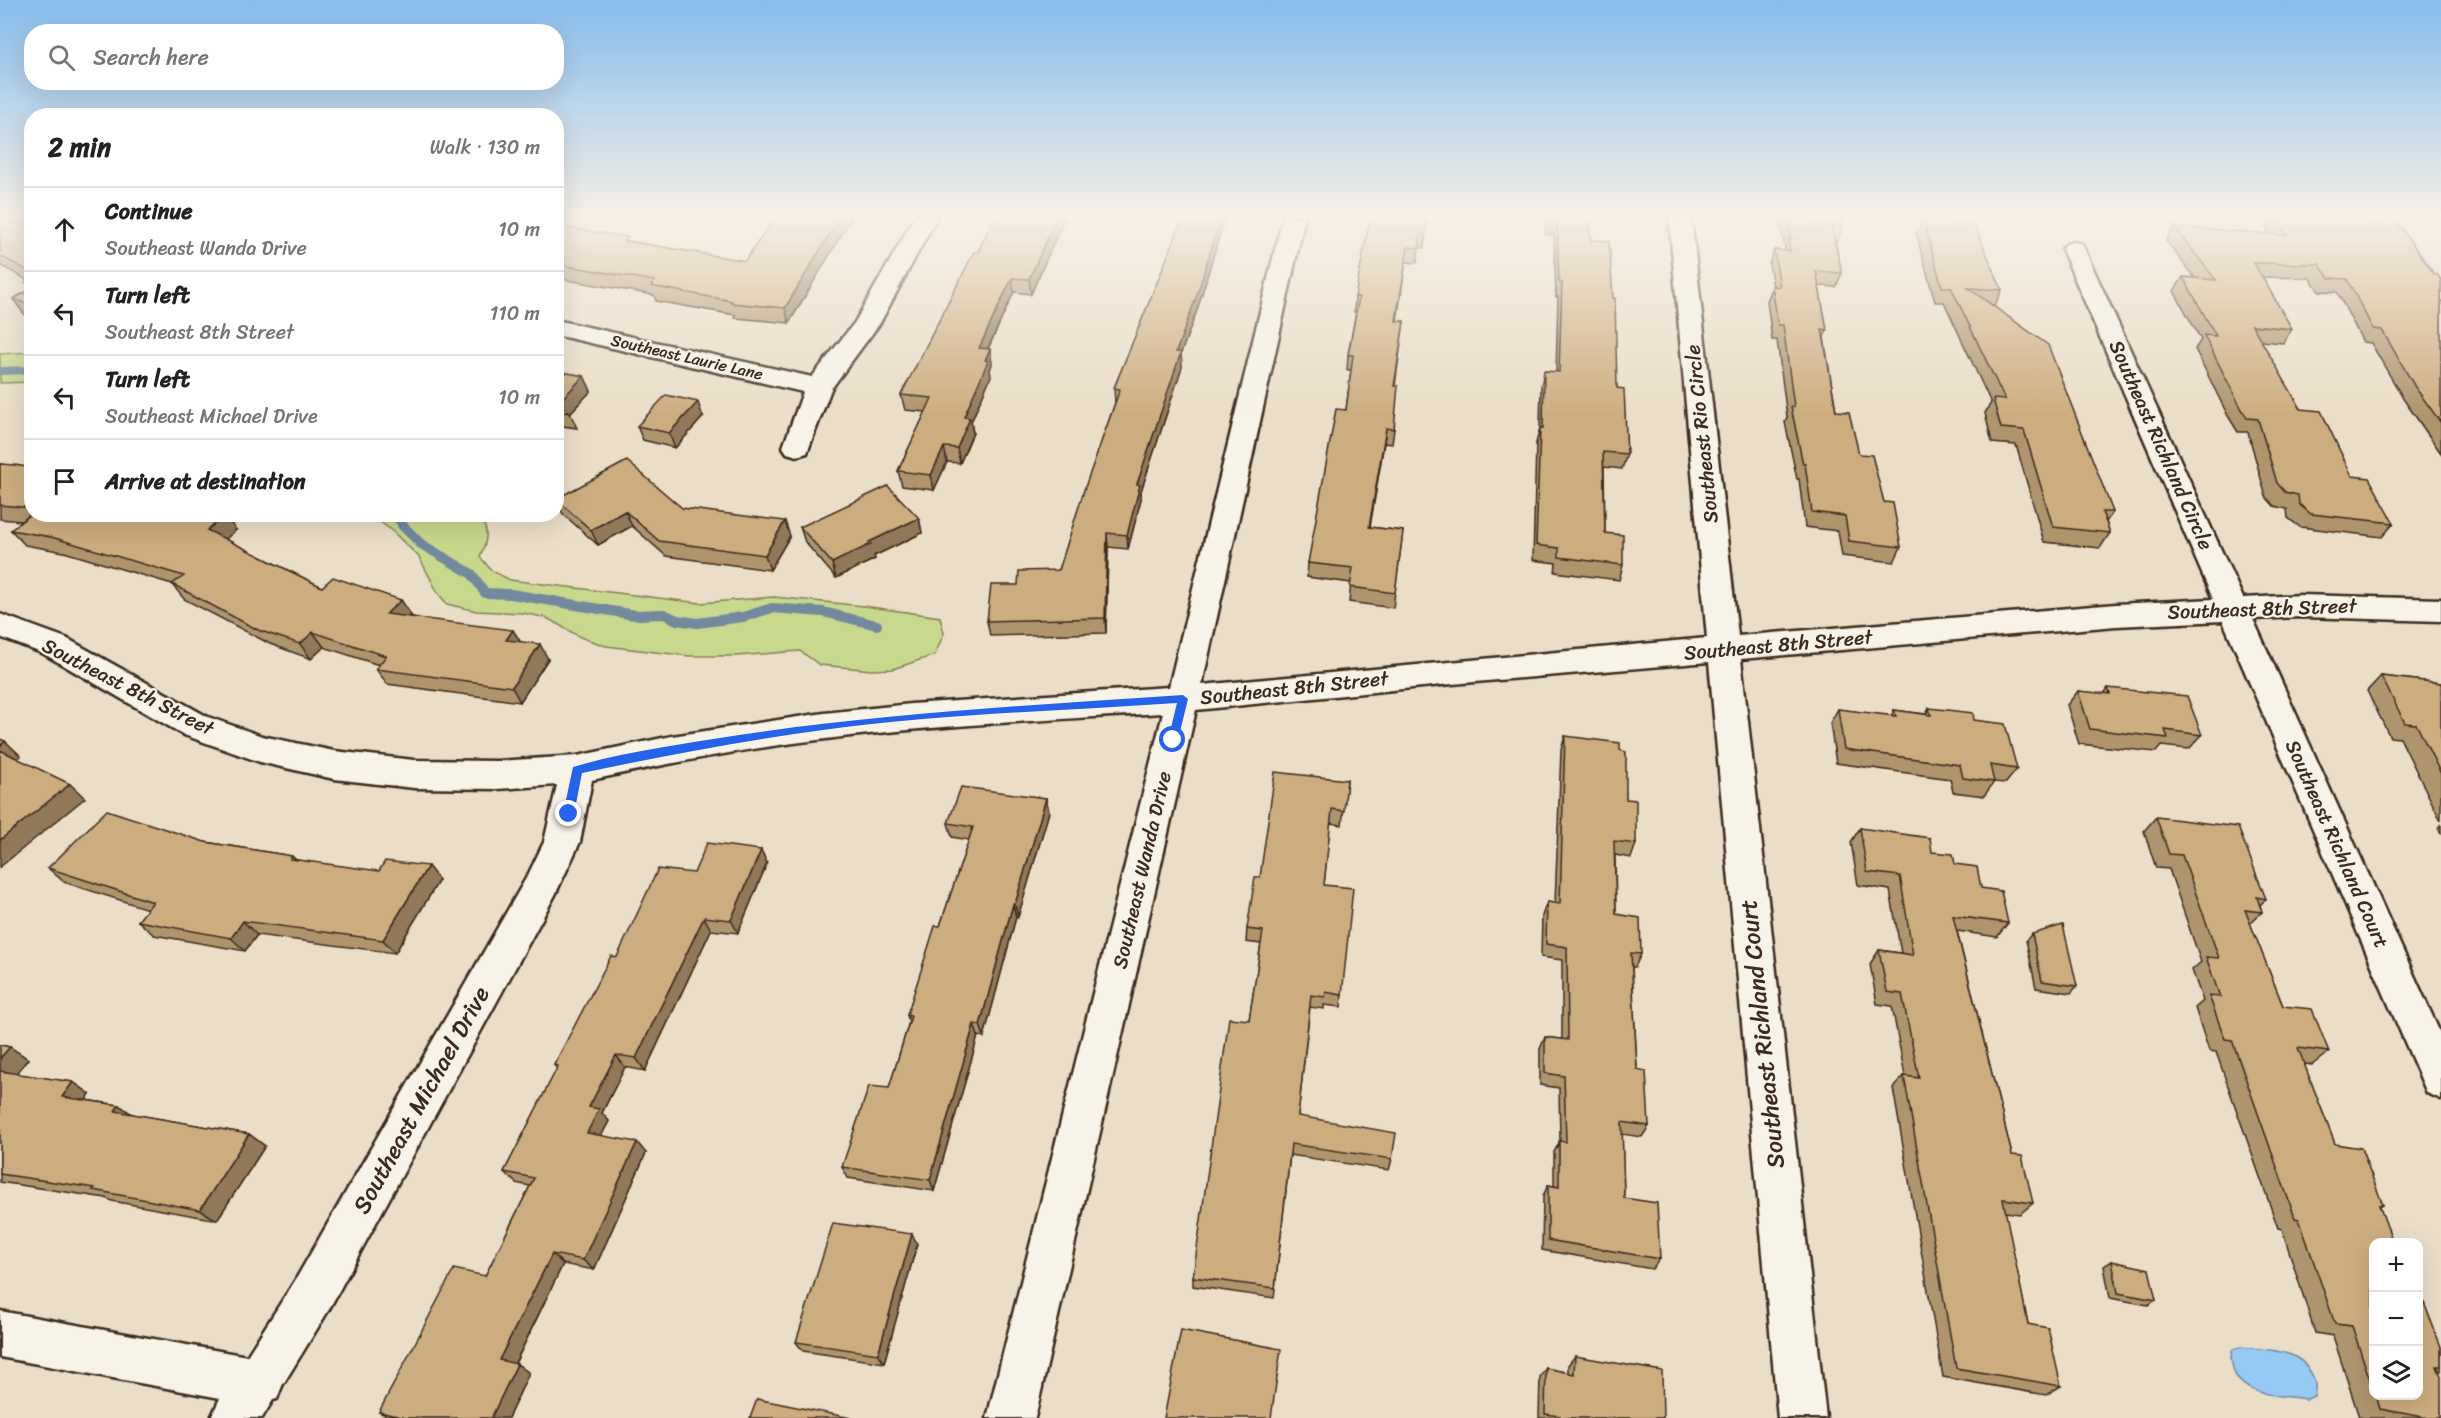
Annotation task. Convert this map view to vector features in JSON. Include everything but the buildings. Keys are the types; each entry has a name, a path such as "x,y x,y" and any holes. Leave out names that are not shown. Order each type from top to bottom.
{"street":[{"path":"797,447 818,387 867,323 889,283"},
{"name":"Southeast Wanda Drive","path":"1011,1418 1183,699 1279,283"},
{"name":"Southeast Rio Circle","path":"1687,283 1723,650"},
{"name":"Southeast Richland Circle","path":"2089,283 2233,608"},
{"name":"Southeast Laurie Lane","path":"564,329 818,387"},
{"name":"Southeast 8th Street","path":"0,625 55,646 196,726 260,749 334,765 414,774 497,775 577,770 672,749 824,726 911,717 1183,699 1452,672 2116,615 2233,608 2354,606 2441,610"},
{"name":"Southeast Richland Court","path":"2233,608 2441,1080"},
{"name":"Southeast Richland Court","path":"1723,650 1802,1418"},
{"name":"Southeast Michael Drive","path":"235,1418 260,1382 318,1285 542,884 562,842 577,770"},
{"path":"0,1334 260,1382"}],"green space":[{"path":"24,352 24,382 0,383 0,354"},
{"path":"380,522 483,522 486,536 480,557 492,571 510,580 700,603 774,597 864,606 940,617 944,633 935,655 893,669 872,670 820,665 800,651 736,656 689,656 606,646 580,637 547,618 523,613 476,611 447,604 438,593 419,557"}],"water":[{"path":"2240,1347 2279,1352 2297,1358 2307,1366 2313,1378 2314,1396 2307,1399 2274,1395 2253,1390 2244,1385 2237,1378 2231,1360 2233,1349"}],"waterway":[{"path":"0,371 24,370"},
{"path":"400,522 404,526"},
{"path":"402,525 421,544 472,574 485,593 511,594 635,615 664,614 677,620 697,623 743,617 772,608 823,612 877,625"}],"route":[{"path":"569,814 577,770 672,749 824,726 911,717 1183,699 1173,740"}]}
